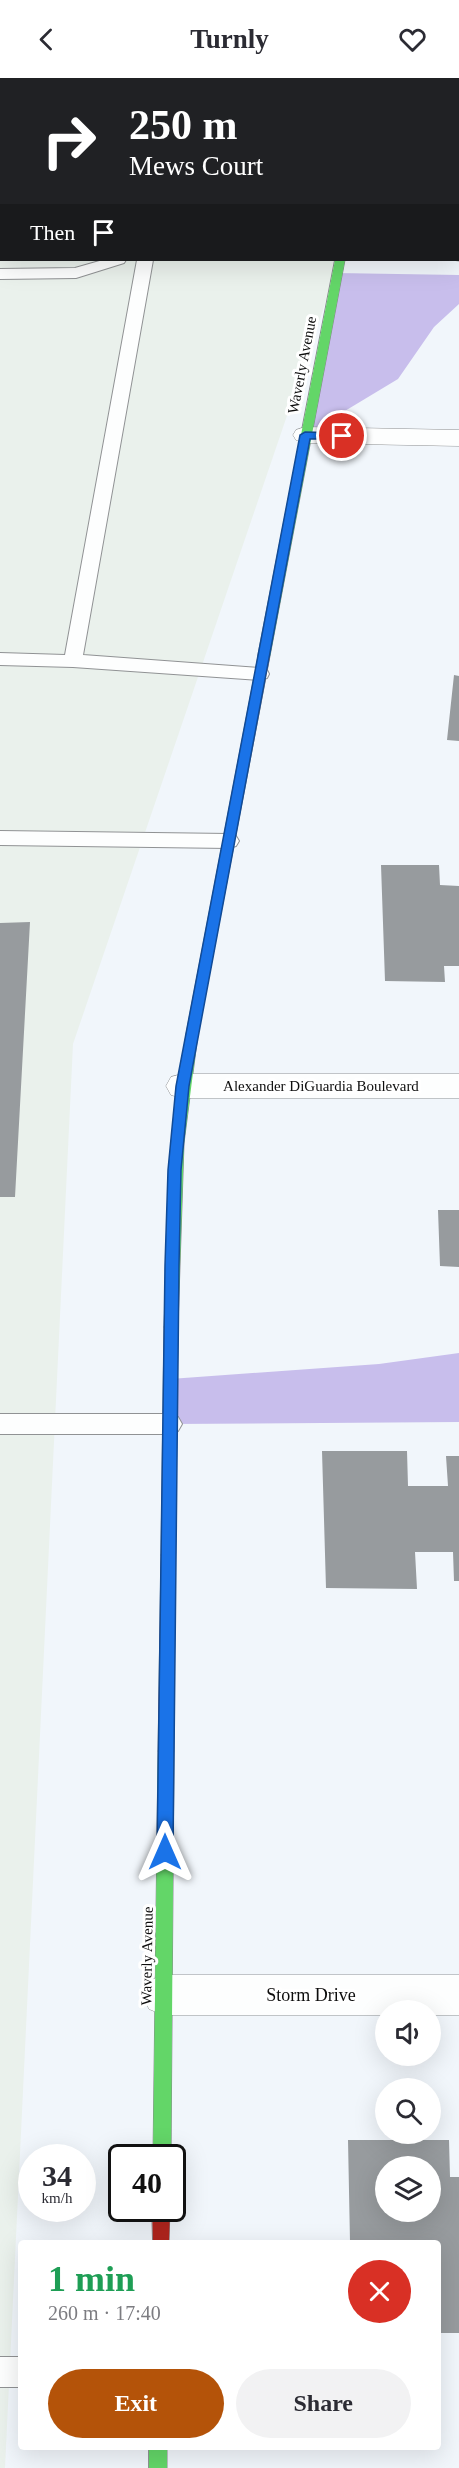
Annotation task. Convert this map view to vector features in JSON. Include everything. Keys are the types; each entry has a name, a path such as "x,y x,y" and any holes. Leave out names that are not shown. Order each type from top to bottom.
{"street":[{"name":"Waverly Avenue","path":"162,2144 174,1170 182,1086 340,261"},
{"path":"305,435 459,438"},
{"name":"Alexander DiGuardia Boulevard","path":"182,1086 459,1086"},
{"name":"Storm Drive","path":"163,1995 459,1995"},
{"path":"160,2240 161,2222"},
{"path":"158,2450 158,2468"}],"lane":[{"path":"1,277 76,273 115,261"},
{"path":"73,661 146,261"},
{"path":"0,659 73,661 260,674"},
{"path":"0,838 229,841"},
{"path":"0,1424 170,1424"},
{"path":"0,2372 18,2372"}],"shaded area":[{"path":"0,261 340,261 73,1044 20,2144 18,2144 18,2196 5,2468 0,2468"},
{"path":"336,273 459,275 459,304 434,327 398,379 305,435"},
{"path":"459,1353 459,1422 170,1424 170,1379 379,1364"}],"building":[{"path":"454,675 459,676 459,741 447,740"},
{"path":"381,865 439,865 440,885 459,886 459,966 444,966 445,982 385,981"},
{"path":"30,922 15,1197 0,1197 0,923"},
{"path":"438,1210 459,1210 459,1267 440,1266"},
{"path":"322,1451 407,1451 408,1486 448,1486 446,1456 459,1456 459,1581 454,1581 453,1552 415,1552 417,1589 326,1588"},
{"path":"348,2140 375,2140 375,2144 441,2144 441,2140 449,2140 450,2177 459,2177 459,2333 441,2333 441,2240 350,2240"}],"traffic: fast":[{"path":"264,656 340,261"},
{"path":"171,1327 178,1143 192,1034"},
{"path":"162,2144 166,1751"},
{"path":"158,2450 158,2468"}],"traffic: slow":[{"path":"192,1034 264,656"},
{"path":"168,1555 171,1327"}],"traffic: jam":[{"path":"166,1751 168,1555"},
{"path":"161,2222 161,2240"}],"route":[{"path":"165,1852 174,1170 182,1086 305,435 342,436"}]}
